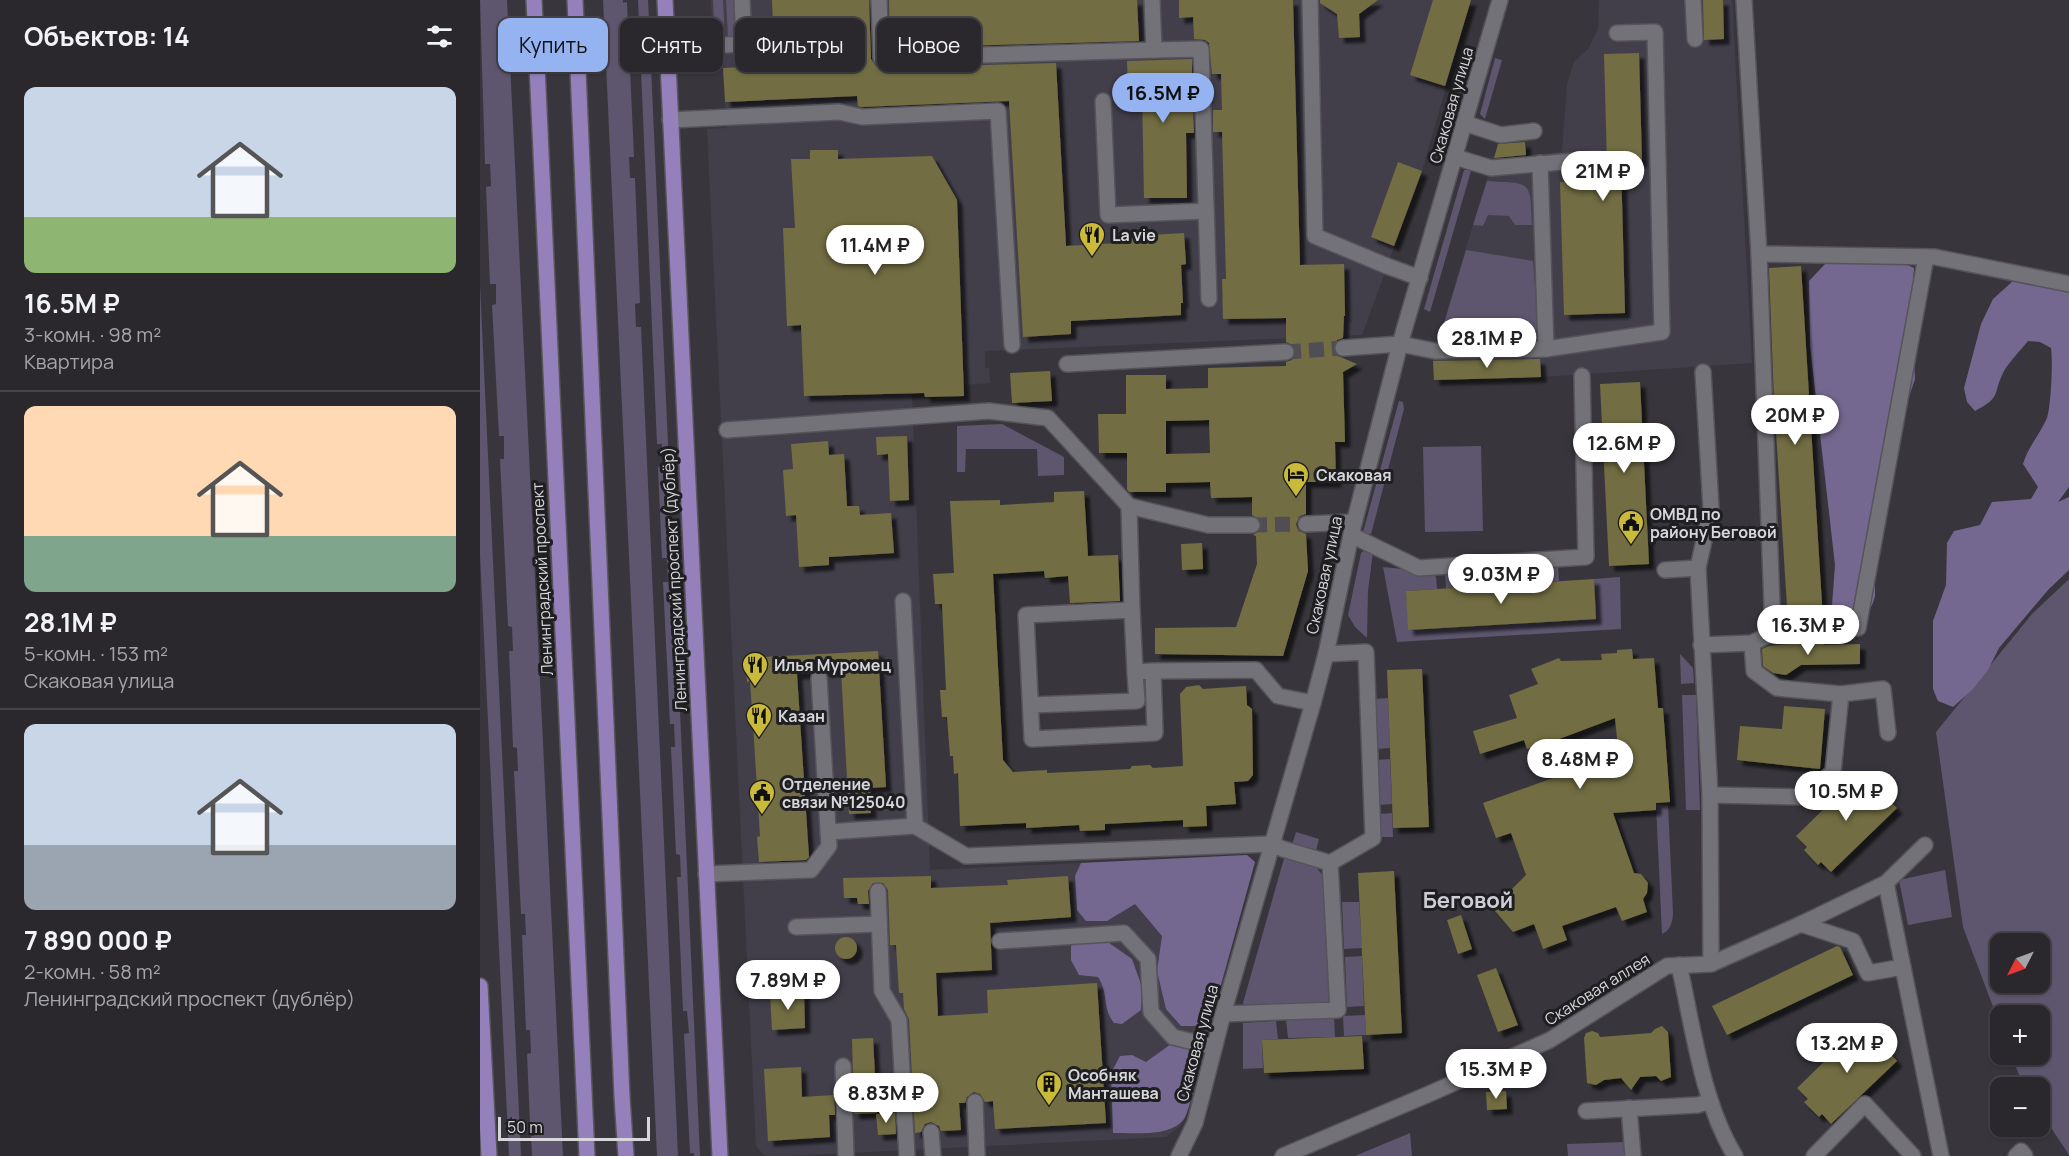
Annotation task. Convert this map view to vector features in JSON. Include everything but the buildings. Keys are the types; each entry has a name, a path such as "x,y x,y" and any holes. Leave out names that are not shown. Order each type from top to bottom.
{"main road":[{"name":"Ленинградский проспект","path":"534,0 587,1156"},
{"path":"575,0 626,1156"},
{"name":"Ленинградский проспект (дублёр)","path":"664,0 665,18"},
{"name":"Ленинградский проспект (дублёр)","path":"668,72 720,1156"},
{"path":"480,986 489,1156"}],"street":[{"path":"723,45 744,44 742,0"},
{"path":"879,0 881,58 1201,49 1209,299"},
{"path":"1152,0 1154,50"},
{"path":"1310,0 1315,236 1420,278"},
{"name":"Скаковая улица","path":"1179,1156 1195,1123 1223,1014 1313,703 1326,654 1352,528 1400,345 1500,0"},
{"path":"1693,0 1695,39"},
{"path":"1744,0 1759,254 1773,633"},
{"path":"1343,348 1400,345 1435,351 1546,349 1662,332 1655,32 1617,33"},
{"path":"1103,101 1108,215 1206,211"},
{"path":"670,120 839,112 862,117 998,111 1012,345"},
{"path":"1464,123 1501,135 1534,131"},
{"path":"1455,157 1491,168 1598,159"},
{"path":"1540,163 1546,349"},
{"path":"1759,254 1935,257 2069,284"},
{"path":"1701,645 1752,643 1773,633 1858,628 1926,257"},
{"path":"1067,364 1286,352"},
{"path":"1703,372 1711,508 1698,568 1710,795 1711,964"},
{"path":"1306,524 1352,528 1419,568 1586,557 1582,376"},
{"path":"727,430 989,411 1048,418 1129,506 1208,525 1252,525"},
{"path":"1031,705 1137,701 1129,506"},
{"path":"1665,570 1698,568"},
{"path":"903,601 915,826"},
{"path":"1132,610 1026,615 1032,739 1155,733 1153,671"},
{"path":"1752,643 1754,671 1777,688 1841,694 1883,689 1888,733"},
{"path":"828,832 915,826 966,856 1272,844 1330,862 1373,838 1366,652 1326,654"},
{"path":"1135,672 1256,670 1278,696 1313,703"},
{"path":"706,874 811,870 829,846 819,678"},
{"path":"1710,795 1805,797 1833,772 1841,694"},
{"name":"Скаковая аллея","path":"1283,1156 1419,1099 1550,1040 1667,966 1711,964 1886,883 1925,845"},
{"path":"1223,1014 1338,1010 1330,862"},
{"path":"1886,883 1941,1156"},
{"path":"878,891 882,990 899,1020 907,1156"},
{"path":"796,927 879,924"},
{"path":"1801,924 1853,941 1868,973 1903,967"},
{"path":"999,941 1124,933 1148,959 1151,1012 1173,1036 1214,1047"},
{"path":"1679,965 1710,1101 1726,1141 1735,1156"},
{"path":"843,1066 846,1156"},
{"path":"1586,1111 1698,1105 1710,1101"},
{"path":"975,1102 978,1156"},
{"path":"1814,1156 1865,1104 1912,1156"},
{"path":"1629,1108 1633,1156"},
{"path":"931,1132 933,1156"},
{"path":"2016,1156 2021,1151 2025,1156"}],"shaded area":[{"path":"480,0 507,0 508,18 498,18 498,72 510,72 563,1156 532,1156 531,1136 534,1136 533,1123 530,1123 527,1054 531,1053 530,1030 526,1030 522,935 526,935 525,914 521,914 514,771 518,771 517,748 513,747 509,651 513,651 512,627 508,626 500,459 504,459 504,436 499,436 492,305 496,304 496,284 490,284 486,187 491,186 490,164 485,164"},
{"path":"603,0 627,2 628,18 620,18 620,72 630,72 634,157 629,157 630,178 635,178 640,303 635,304 636,327 641,327 678,1156 657,1156 606,72 608,18 604,18"},
{"path":"638,0 648,0 649,18 639,18"},
{"path":"711,0 1471,0 1422,171 1362,335 985,351 985,368 989,368 990,383 964,385 964,396 925,397 923,392 912,394 930,870 1247,855 1255,862 1185,1118 1179,1127 1166,1137 787,1156 765,1156 756,1146 707,129 727,128 723,69 723,18 712,18"},
{"path":"713,0 723,0 725,38 723,38 723,18 714,18"},
{"path":"726,0 734,0 735,37 728,38"},
{"path":"1599,0 1732,0 1752,363 1541,377 1434,380 1435,351 1493,159 1562,152 1567,84 1574,62 1588,49 1598,29"},
{"path":"1495,58 1502,60 1485,119 1480,114"},
{"path":"641,72 651,72 700,1156 690,1153 684,1034 689,1033 687,1011 683,1011 677,877 681,877 680,855 676,854 671,747 675,747 674,724 670,724 663,582 668,582 667,558 662,558 658,467 663,466 662,444 657,444"},
{"path":"1464,170 1471,171 1430,312 1424,309"},
{"path":"1487,181 1520,184 1526,187 1529,192 1532,225 1515,225 1509,216 1488,215 1483,226 1473,225"},
{"path":"1466,250 1533,261 1538,328 1523,344 1438,344"},
{"path":"1826,263 1903,263 1914,268 1911,311 1915,379 1892,447 1875,516 1875,596 1872,605 1863,617 1848,623 1831,619 1835,565 1810,346 1809,281"},
{"path":"2013,281 2051,286 2069,293 2069,487 2058,502 2069,497 2069,570 2048,590 1999,648 1988,670 1972,690 1953,707 1938,701 1933,689 1933,621 1946,585 1947,543 1954,531 1980,525 1992,502 2031,499 2038,487 2023,464 2047,418 2050,404 2051,348 2040,342 2028,341 2004,371 1996,394 1990,402 1975,411 1967,402 1964,388 1981,324 1993,299"},
{"path":"480,285 521,1156 509,1156 480,555"},
{"path":"1399,401 1403,402 1404,409 1371,534 1367,534 1363,532"},
{"path":"1002,424 1064,457 1064,475 1038,476 1037,449 966,449 965,472 957,472 957,426"},
{"path":"1481,446 1483,531 1425,532 1423,447"},
{"path":"1365,550 1373,552 1368,591 1367,638 1355,627 1348,615 1361,553"},
{"path":"1558,566 1559,581 1527,583 1526,568"},
{"path":"1383,567 1431,572 1436,577 1437,589 1406,591 1409,630 1596,619 1594,579 1620,577 1621,629 1397,642"},
{"path":"1513,569 1514,584 1487,586 1486,571"},
{"path":"1470,572 1471,587 1446,588 1445,573"},
{"path":"2069,579 2069,1155 2050,1126 2050,1077 2020,1077 2015,1065 2050,1065 2050,1005 1992,1005 1963,927 1936,732 2032,614"},
{"path":"1680,654 1693,668 1694,683 1681,684"},
{"path":"1682,695 1696,695 1700,810 1686,810"},
{"path":"1388,698 1390,748 1376,749 1374,699"},
{"path":"1390,759 1392,804 1378,805 1377,760"},
{"path":"1656,804 1668,805 1673,913 1667,931 1662,934"},
{"path":"1392,813 1393,837 1380,837 1379,814"},
{"path":"1296,832 1319,839 1316,851 1292,845"},
{"path":"1247,855 1255,862 1212,1017 1198,1026 1181,1026 1166,1009 1157,971 1162,936 1135,904 1107,921 1086,921 1077,910 1075,876 1081,863"},
{"path":"1285,855 1316,867 1324,877 1332,1000 1328,1004 1245,1007 1243,1003"},
{"path":"1945,870 1952,917 1908,925 1899,880"},
{"path":"1342,902 1359,902 1362,948 1344,949"},
{"path":"1102,938 1132,959 1142,987 1141,1010 1122,1024 1114,1023 1110,1017 1098,977 1079,975 1071,960 1071,946 1079,939"},
{"path":"1362,956 1364,1006 1347,1007 1345,957"},
{"path":"1365,1015 1366,1035 1344,1036 1343,1016"},
{"path":"1334,1017 1335,1037 1288,1038 1286,1020"},
{"path":"1276,1021 1278,1039 1262,1040 1263,1068 1243,1069 1243,1023"},
{"path":"1171,1044 1186,1047 1200,1060 1184,1119 1178,1125 1160,1132 1113,1133 1111,1073 1120,1056 1132,1055 1146,1062"},
{"path":"1410,1133 1412,1156 1355,1156"},
{"path":"1626,1142 1626,1156 1568,1156 1567,1144"}],"tunnel":[{"path":"1286,352 1343,348"},
{"path":"1252,525 1306,524"}],"place":[{"name":"La vie","path":"1092,258"},
{"name":"Скаковая","path":"1296,498"},
{"name":"ОМВД по району Беговой","path":"1631,546"},
{"name":"Илья Муромец","path":"755,688"},
{"name":"Казан","path":"759,739"},
{"name":"Отделение связи №125040","path":"762,816"},
{"name":"Особняк Манташева","path":"1049,1107"}],"district":[{"name":"Беговой","path":"1468,900"}]}
